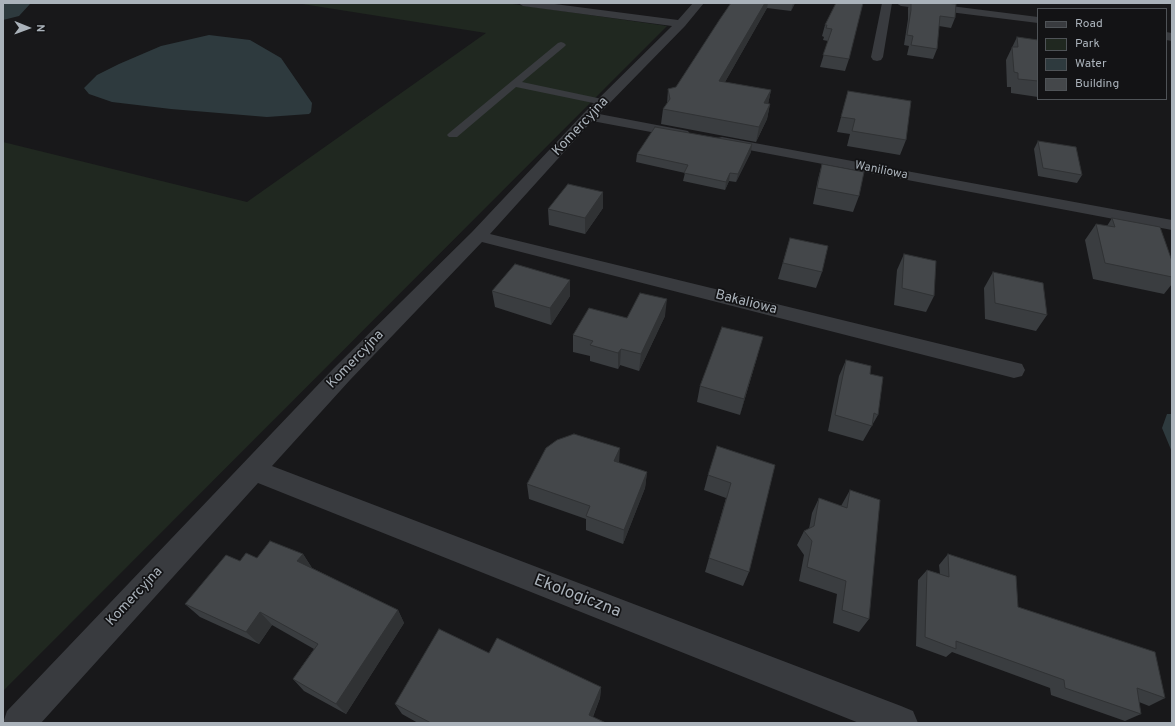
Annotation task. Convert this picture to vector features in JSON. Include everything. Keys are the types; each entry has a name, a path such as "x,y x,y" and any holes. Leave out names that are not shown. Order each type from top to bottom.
{"street":[{"path":"523,3 681,24"},
{"name":"Komercyjna","path":"19,723 342,374 478,236 596,109 681,24 699,3"},
{"path":"877,57 887,3"},
{"path":"901,3 1037,20"},
{"name":"Waniliowa","path":"596,109 702,137 1172,225"},
{"name":"Bakaliowa","path":"478,236 1014,370"},
{"name":"Ekologiczna","path":"254,470 901,723"}],"lane":[{"path":"453,135 561,45"},
{"path":"515,84 596,109"}],"green space":[{"path":"296,3 506,3 667,26 3,691 3,142 247,202 486,33"}],"water":[{"path":"3,3 30,4 19,16 3,20"},
{"path":"209,35 250,40 281,58 312,103 311,112 309,114 267,117 171,109 112,102 89,94 84,88 97,75 161,46"},
{"path":"1167,414 1172,414 1172,452 1162,428"}],"building":[{"path":"731,3 765,3 719,81 771,90 764,103 770,104 759,127 663,109 670,99 668,89 676,87"},
{"path":"836,3 863,3 849,59 823,55 832,29 826,28 827,25 825,25"},
{"path":"911,3 956,4 955,18 940,16 937,49 911,45 913,36 907,35"},
{"path":"1017,37 1037,40 1037,81 1018,79 1018,73 1014,72 1012,47 1018,47"},
{"path":"848,91 911,101 906,140 852,131 855,119 841,117"},
{"path":"655,127 752,144 738,174 730,173 726,182 684,173 688,165 637,154"},
{"path":"1038,141 1076,147 1082,175 1043,168"},
{"path":"822,164 864,172 859,196 817,188"},
{"path":"568,184 603,192 585,218 548,209"},
{"path":"1112,218 1160,227 1172,261 1172,277 1105,263 1096,224 1115,227"},
{"path":"790,238 828,246 822,272 783,263"},
{"path":"904,254 936,261 934,296 902,288"},
{"path":"515,264 570,280 550,308 492,291"},
{"path":"993,272 1043,283 1047,315 995,303"},
{"path":"640,293 667,299 641,354 621,349 618,353 590,345 593,341 573,335 589,308 627,318"},
{"path":"722,327 763,337 744,399 700,386"},
{"path":"846,360 871,366 870,374 883,377 878,415 874,413 872,426 835,415"},
{"path":"574,434 620,448 614,461 647,472 624,530 586,516 590,506 527,484 546,448 557,440"},
{"path":"717,446 775,465 749,572 709,558 731,483 708,475"},
{"path":"850,490 880,500 869,619 842,610 846,581 807,567 812,541 804,531 814,526 819,498 847,508"},
{"path":"270,541 303,554 297,561 398,610 336,704 293,679 318,644 260,612 246,632 185,604 226,555 240,561 246,553 257,558"},
{"path":"948,554 1016,576 1018,607 1155,652 1165,698 1137,688 1141,714 1065,688 1064,680 956,641 956,649 925,637 927,570 949,577"},
{"path":"439,629 489,653 497,638 601,687 589,715 606,723 431,723 395,704"}]}
